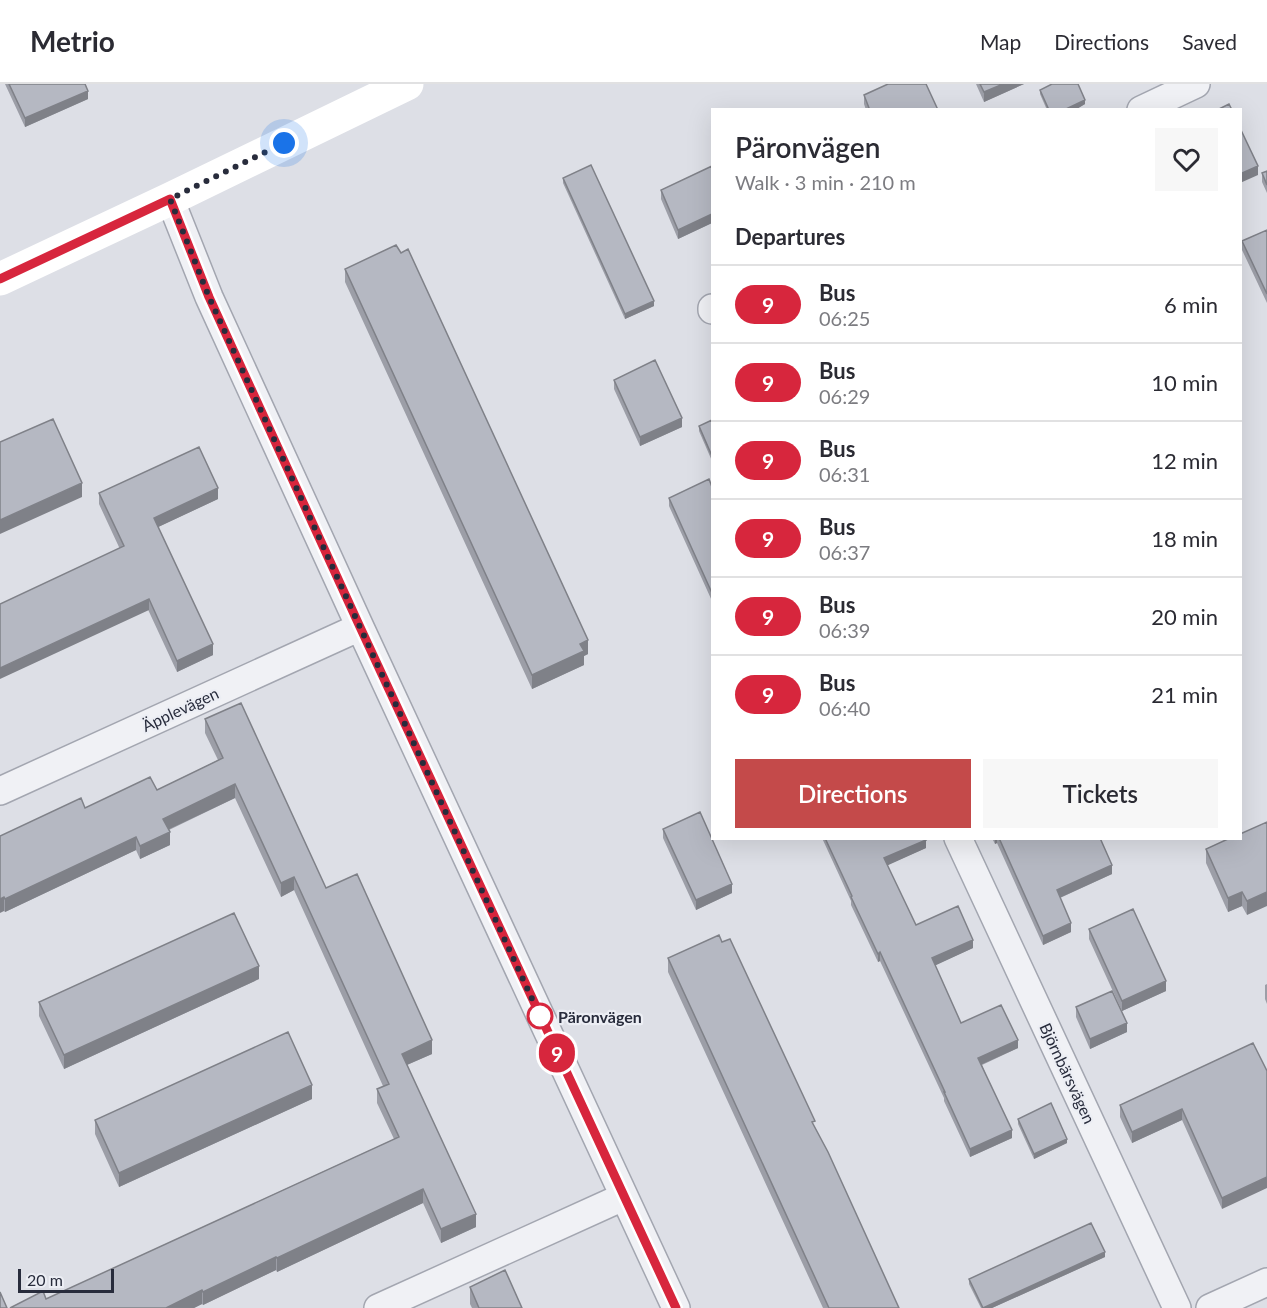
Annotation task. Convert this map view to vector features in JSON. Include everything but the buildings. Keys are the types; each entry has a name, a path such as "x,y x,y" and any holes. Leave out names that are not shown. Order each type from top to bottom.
{"street":[{"path":"0,279 406,84"},
{"path":"1145,108 1196,84"},
{"path":"170,199 209,297 676,1308"},
{"name":"Äpplevägen","path":"0,791 360,627"},
{"name":"Björnbärsvägen","path":"959,840 1177,1308"},
{"path":"378,1308 623,1197"},
{"path":"1210,1308 1267,1282"}],"bus line":[{"name":"9","path":"0,279 170,199 209,297 676,1308"}],"place":[{"name":"Päronvägen","path":"540,1016"}],"route":[{"path":"284,143 170,199 209,297 540,1016"}]}
